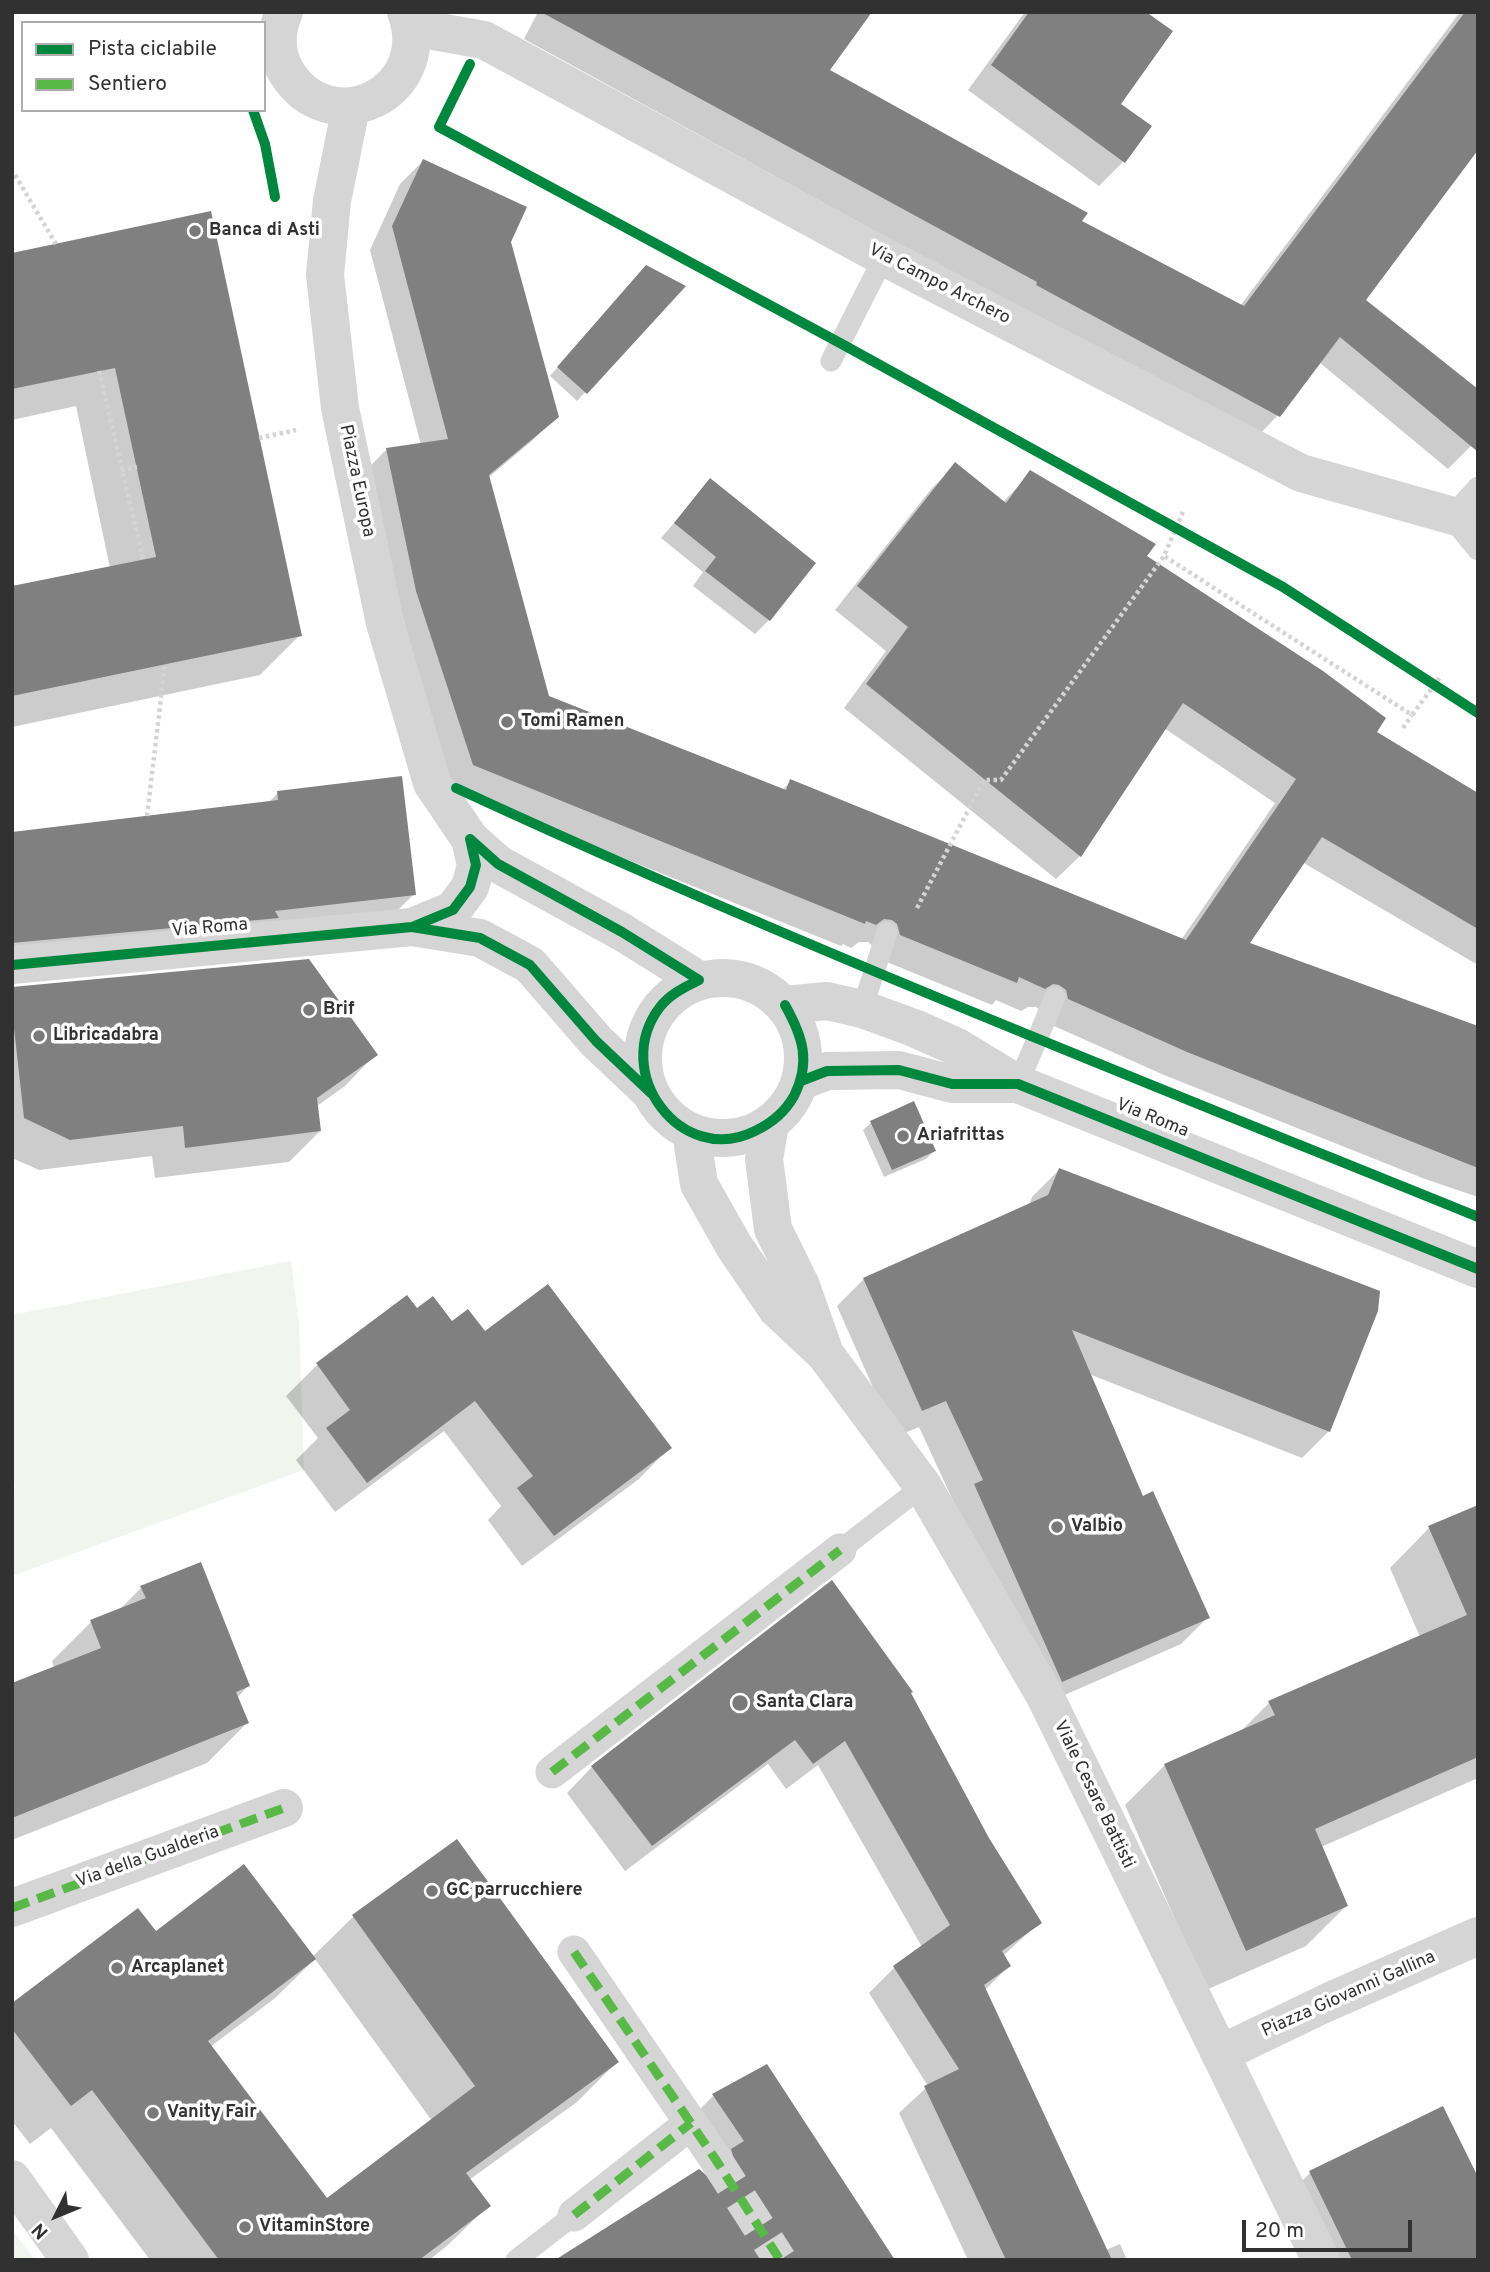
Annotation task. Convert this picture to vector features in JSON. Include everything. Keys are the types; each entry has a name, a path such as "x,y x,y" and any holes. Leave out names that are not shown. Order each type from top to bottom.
{"street":[{"path":"284,12 279,23 277,44 283,65 293,83 310,97 330,106 351,107 373,101 391,88 404,71 411,49 408,20"},
{"name":"Via Campo Archero","path":"408,20 484,40 884,257 1301,473 1464,520"},
{"name":"Piazza Europa","path":"351,107 332,201 325,275 340,408 385,623 432,783 470,839"},
{"path":"470,839 498,864 622,932 699,980"},
{"name":"Via Roma","path":"412,927 453,910 470,887 476,865 470,839"},
{"name":"Via Roma","path":"12,965 412,927 481,938 530,965 596,1041 651,1093"},
{"path":"722,976 746,980 766,990 785,1005 799,1028 804,1055 801,1081 789,1105 770,1124 745,1136 718,1139 691,1132 666,1115 651,1093 644,1072 643,1049 649,1026 661,1007 677,991 699,980 722,976"},
{"name":"Via Roma","path":"785,1005 827,1001 862,1009 914,1028 957,1047 1018,1084 1478,1269"},
{"name":"Via Roma","path":"801,1081 827,1072 899,1070 952,1084 1018,1084"},
{"name":"Viale Cesare Battisti","path":"770,1124 764,1159 773,1229 801,1286 825,1354"},
{"name":"Viale Cesare Battisti","path":"691,1132 699,1184 734,1246 777,1309 825,1354 923,1486 1045,1696 1321,2260"},
{"path":"552,1772 840,1550"},
{"name":"Via della Gualderia","path":"12,1908 284,1808"},
{"name":"Piazza Giovanni Gallina","path":"1220,2054 1326,2003 1478,1936"},
{"path":"574,1952 714,2158"},
{"path":"575,2216 691,2123"},
{"path":"12,2179 70,2260"}],"lane":[{"path":"831,361 884,257"},
{"path":"1478,487 1464,520 1478,550"},
{"path":"862,1009 887,932"},
{"path":"1018,1084 1055,997"},
{"path":"840,1550 923,1486"},
{"path":"516,2260 575,2216"}],"path":[{"path":"15,175 56,244"},
{"path":"99,371 143,559"},
{"path":"259,438 305,428"},
{"path":"121,470 137,467"},
{"path":"913,915 984,780 1001,779 1164,556 1183,512"},
{"path":"1163,521 1187,534"},
{"path":"1164,556 1412,715"},
{"path":"147,816 164,664"},
{"path":"1402,728 1439,685 1423,678"}],"shaded area":[{"path":"291,1261 299,1323 304,1470 12,1576 12,1489 15,1489 12,1474 12,1315"},
{"path":"12,2229 35,2260 12,2260"}],"building":[{"path":"541,12 872,12 830,70 1088,213 1082,221 1244,306 1465,12 1478,12 1478,150 1366,300 1478,389 1478,452 1340,337 1280,417"},
{"path":"1029,12 1146,12 1173,31 1121,104 1152,126 1125,163 991,65"},
{"path":"423,159 527,207 511,242 559,417 489,475 549,696 786,790 790,779 1186,940 1296,779 1183,703 1081,857 866,684 908,627 857,586 955,462 1006,503 1030,470 1156,544 1147,556 1323,671 1386,718 1377,732 1478,793 1478,929 1322,837 1250,943 1478,1026 1478,1168 1187,1052 1068,999 1066,990 1059,985 1053,984 1045,989 1019,977 1017,983 900,935 897,924 892,920 884,919 876,925 866,921 865,924 473,765 416,591 386,448 448,439 392,226"},
{"path":"211,211 302,636 12,696 12,586 156,557 115,368 12,389 12,253"},
{"path":"646,265 686,286 587,394 557,367"},
{"path":"710,478 816,563 770,621 705,571 716,557 674,523"},
{"path":"402,776 416,895 275,911 279,918 12,943 12,832 278,800 277,791"},
{"path":"309,959 378,1055 317,1098 321,1131 185,1148 183,1126 70,1140 24,1118 12,987"},
{"name":"Ariafrittas","path":"914,1101 936,1151 892,1170 870,1121"},
{"path":"1059,1168 1380,1291 1378,1311 1330,1432 1072,1330 1143,1496 1153,1491 1210,1618 1062,1682 974,1484 983,1480 946,1401 922,1411 863,1278 1048,1195"},
{"path":"548,1284 672,1448 554,1536 517,1488 533,1476 475,1401 367,1483 326,1428 350,1410 316,1363 407,1295 417,1308 433,1296 452,1321 468,1309 485,1331"},
{"path":"1478,1505 1478,1757 1315,1829 1348,1906 1246,1951 1164,1764 1275,1715 1268,1701 1467,1615 1428,1526"},
{"path":"201,1562 250,1686 236,1692 249,1723 12,1818 12,1683 101,1648 90,1620 146,1598 140,1586"},
{"path":"832,1580 913,1692 911,1693 989,1838 1042,1923 1002,1951 1011,1966 984,1985 1112,2260 1006,2260 924,2086 959,2069 893,1966 950,1925 845,1741 813,1764 795,1740 652,1846 591,1766"},
{"path":"457,1839 619,2062 466,2173 491,2206 419,2260 219,2260 92,2090 71,2106 12,2029 12,2003 138,1908 156,1931 244,1864 316,1959 208,2041 327,2198 475,2086 352,1915"},
{"path":"767,2064 895,2260 555,2260 699,2169 706,2175 715,2176 725,2172 732,2165 731,2149 744,2141 712,2094"},
{"path":"1443,2106 1478,2177 1478,2260 1352,2260 1309,2171"}],"tunnel":[{"path":"714,2157 780,2260"}],"marked path":[{"path":"552,1772 840,1550"},
{"path":"12,1908 284,1808"},
{"path":"574,1952 714,2157 780,2260"},
{"path":"574,2215 691,2123"}],"cycle path":[{"path":"470,64 439,127 840,343 1283,587 1478,713"},
{"path":"254,112 265,144 275,197"},
{"path":"456,788 836,955 1478,1217"},
{"path":"470,839 498,864 622,932 699,980"},
{"path":"412,927 453,910 470,887 476,865 470,839"},
{"path":"12,965 412,927 480,938 530,965 596,1041 651,1093"},
{"path":"699,980 683,988 660,1007 647,1033 643,1059 649,1085 661,1107 679,1125 702,1136 728,1139 755,1131 778,1116 794,1096 802,1072 803,1050 785,1005"},
{"path":"801,1081 827,1071 899,1070 952,1084 1018,1084 1478,1269"}],"place":[{"name":"Banca di Asti","path":"195,231"},
{"name":"Tomi Ramen","path":"507,722"},
{"name":"Brif","path":"309,1010"},
{"name":"Libricadabra","path":"39,1036"},
{"name":"Ariafrittas","path":"903,1136"},
{"name":"Valbio","path":"1057,1527"},
{"name":"Santa Clara","path":"740,1703"},
{"name":"GC parrucchiere","path":"432,1891"},
{"name":"Arcaplanet","path":"117,1968"},
{"name":"Vanity Fair","path":"153,2113"},
{"name":"VitaminStore","path":"245,2227"}]}
